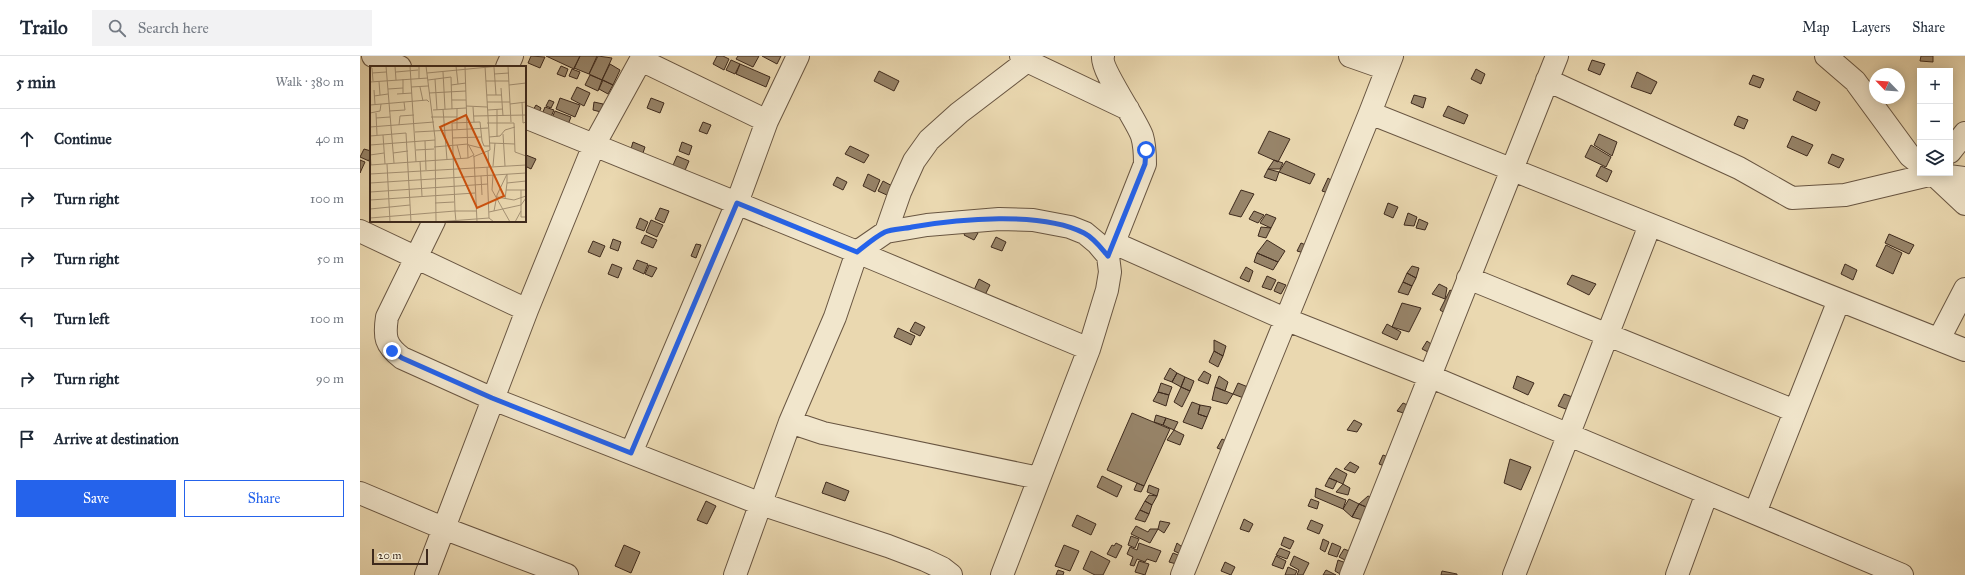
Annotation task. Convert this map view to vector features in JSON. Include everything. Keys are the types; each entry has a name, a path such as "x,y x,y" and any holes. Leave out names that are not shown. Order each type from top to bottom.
{"street":[{"path":"373,56 398,66"},
{"path":"507,66 512,56"},
{"path":"631,453 737,203 767,121 798,56"},
{"path":"1002,575 1089,349 1108,290 1111,249 1145,164 1146,150 1142,135 1115,85 1106,73 1102,60 1103,56"},
{"path":"1182,575 1284,319 1370,113 1389,62 1350,56"},
{"path":"1351,575 1557,56"},
{"path":"1826,56 1855,81 1910,156 1917,162"},
{"path":"426,575 442,528 492,398 594,146 642,58 767,121"},
{"path":"886,232 900,192 914,162 929,140 1024,59 1128,109"},
{"path":"1547,80 1739,168 1792,198 1845,195 1921,176"},
{"path":"1370,113 1965,350"},
{"path":"526,117 857,252 1089,349"},
{"path":"1953,148 1965,133"},
{"path":"1936,176 1965,204"},
{"path":"1952,176 1965,178"},
{"path":"735,575 790,422 835,317 857,252 886,232 927,225 999,219 1033,220 1070,227 1085,233 1097,243 1111,249 1429,376 1902,575"},
{"path":"434,222 387,317 385,330 386,340 392,351 402,358 492,398 761,504 888,546 925,560 942,568 951,575"},
{"path":"1514,575 1650,224"},
{"path":"360,231 415,259 527,310"},
{"path":"1468,278 1795,411"},
{"path":"1939,339 1965,289"},
{"path":"1755,513 1839,300"},
{"path":"790,422 823,433 1039,478"},
{"path":"1677,575 1708,493"},
{"path":"361,495 442,528 566,575"}],"building":[{"path":"531,56 545,57 540,68 528,63"},
{"path":"546,56 580,56 574,69"},
{"path":"580,56 597,56 589,74 574,68"},
{"path":"598,56 612,58 602,80 589,74"},
{"path":"717,56 723,56 729,59 724,70 713,64"},
{"path":"738,56 759,56 753,67 736,59"},
{"path":"762,56 781,56 777,64"},
{"path":"1921,56 1933,56 1933,62 1920,61"},
{"path":"731,60 740,64 735,74 726,70"},
{"path":"1592,60 1605,64 1600,75 1588,70"},
{"path":"610,64 620,70 613,85 602,80"},
{"path":"740,64 770,77 766,87 736,74"},
{"path":"561,66 568,69 565,77 557,74"},
{"path":"572,69 580,72 577,79 569,76"},
{"path":"1476,69 1485,74 1481,84 1471,79"},
{"path":"879,71 899,81 894,91 874,81"},
{"path":"1637,72 1657,82 1651,94 1631,87"},
{"path":"590,75 602,80 598,91 585,85"},
{"path":"1753,75 1764,79 1760,88 1749,84"},
{"path":"603,80 613,85 608,94 599,89"},
{"path":"577,87 590,93 584,106 571,99"},
{"path":"1797,91 1820,102 1816,111 1793,100"},
{"path":"1414,95 1426,98 1423,108 1411,103"},
{"path":"560,98 580,105 575,117 556,109"},
{"path":"651,98 664,103 660,113 647,108"},
{"path":"549,100 554,102 551,108 546,106"},
{"path":"594,102 603,104 601,112 593,110"},
{"path":"536,105 541,108 538,115 532,112"},
{"path":"1448,106 1468,115 1464,124 1443,116"},
{"path":"545,107 554,110 549,121 541,117"},
{"path":"555,111 571,117 567,127 551,120"},
{"path":"1738,116 1748,120 1744,129 1734,125"},
{"path":"703,122 711,125 707,134 699,131"},
{"path":"1269,131 1290,139 1278,162 1258,153"},
{"path":"1599,134 1617,142 1612,156 1594,145"},
{"path":"1792,136 1813,145 1807,156 1787,147"},
{"path":"633,142 645,147 642,156 630,152"},
{"path":"682,142 692,146 689,155 679,151"},
{"path":"1591,145 1611,157 1606,167 1585,157"},
{"path":"850,146 869,155 864,163 845,154"},
{"path":"364,149 370,151 369,161 360,157"},
{"path":"1832,154 1844,159 1839,168 1828,163"},
{"path":"526,155 536,159 531,169 526,166"},
{"path":"677,156 689,161 683,175 671,170"},
{"path":"360,160 365,162 360,173"},
{"path":"1274,160 1283,163 1280,169 1268,169"},
{"path":"1286,161 1315,174 1310,184 1279,172"},
{"path":"1601,166 1612,171 1607,182 1596,176"},
{"path":"1268,169 1279,172 1276,181 1264,177"},
{"path":"868,174 880,180 875,192 863,186"},
{"path":"837,177 847,182 843,190 833,185"},
{"path":"1328,178 1336,184 1331,194 1322,191"},
{"path":"883,181 894,187 889,196 878,191"},
{"path":"1241,190 1254,194 1241,217 1229,214"},
{"path":"1388,203 1398,207 1393,218 1384,214"},
{"path":"660,208 669,211 664,223 655,219"},
{"path":"1254,211 1264,215 1258,223 1249,219"},
{"path":"1408,213 1417,217 1414,226 1404,225"},
{"path":"1266,214 1276,218 1271,228 1260,223"},
{"path":"640,218 648,222 644,231 636,228"},
{"path":"1419,219 1428,223 1425,230 1416,228"},
{"path":"651,220 663,225 657,237 646,232"},
{"path":"1261,227 1271,228 1266,238 1258,236"},
{"path":"968,228 978,233 974,240 964,235"},
{"path":"1889,234 1914,245 1909,254 1885,243"},
{"path":"645,235 657,240 653,248 641,243"},
{"path":"996,237 1006,242 1002,251 991,247"},
{"path":"613,239 621,242 618,251 610,248"},
{"path":"1267,240 1285,251 1278,262 1257,253"},
{"path":"593,241 605,246 600,257 588,252"},
{"path":"1301,243 1308,246 1304,253 1297,251"},
{"path":"696,244 701,245 696,258 691,256"},
{"path":"1886,245 1902,253 1893,274 1876,266"},
{"path":"1257,253 1278,262 1273,270 1254,262"},
{"path":"637,260 648,264 644,274 633,269"},
{"path":"612,264 622,268 618,278 608,274"},
{"path":"1845,264 1857,270 1853,280 1841,274"},
{"path":"649,265 657,268 652,277 645,274"},
{"path":"1412,266 1419,268 1416,278 1407,273"},
{"path":"1246,267 1253,271 1249,282 1240,278"},
{"path":"1407,273 1416,278 1412,286 1403,282"},
{"path":"1572,275 1596,284 1589,295 1567,284"},
{"path":"1267,276 1276,280 1271,290 1262,287"},
{"path":"979,279 990,285 985,295 974,290"},
{"path":"1278,282 1286,285 1281,294 1274,291"},
{"path":"1403,282 1412,286 1408,295 1398,292"},
{"path":"1439,284 1447,288 1445,299 1432,294"},
{"path":"1450,290 1459,295 1448,315 1440,310"},
{"path":"1402,303 1421,308 1409,332 1392,327"},
{"path":"915,322 925,327 920,336 910,331"},
{"path":"1387,324 1401,332 1397,340 1382,333"},
{"path":"898,328 915,336 911,345 894,337"},
{"path":"1214,340 1226,346 1223,356 1214,351"},
{"path":"1427,341 1435,347 1432,354 1422,349"},
{"path":"1214,351 1223,356 1218,367 1209,362"},
{"path":"1170,368 1177,373 1172,382 1164,379"},
{"path":"1204,371 1211,375 1208,384 1198,380"},
{"path":"1177,373 1185,377 1181,387 1172,382"},
{"path":"1219,376 1228,382 1225,391 1215,387"},
{"path":"1517,376 1534,383 1528,395 1513,388"},
{"path":"1185,377 1194,381 1190,391 1181,387"},
{"path":"1161,383 1172,387 1169,395 1158,392"},
{"path":"1238,383 1253,389 1249,400 1233,394"},
{"path":"1181,387 1190,391 1182,407 1174,402"},
{"path":"1215,387 1233,394 1227,404 1212,400"},
{"path":"1158,392 1169,395 1166,406 1153,401"},
{"path":"1564,394 1578,399 1576,413 1558,406"},
{"path":"1192,402 1200,405 1198,414 1207,417 1202,429 1183,422"},
{"path":"1403,403 1412,407 1410,415 1397,411"},
{"path":"1200,405 1211,407 1207,417 1198,414"},
{"path":"1132,413 1170,429 1144,486 1107,470"},
{"path":"1156,415 1166,418 1163,425 1154,422"},
{"path":"1166,418 1178,422 1174,430 1163,425"},
{"path":"1354,420 1362,424 1357,432 1347,430"},
{"path":"1174,430 1184,435 1180,445 1167,440"},
{"path":"1222,439 1228,442 1225,451 1217,448"},
{"path":"1383,455 1393,459 1389,468 1379,464"},
{"path":"1510,459 1531,467 1521,490 1504,483"},
{"path":"1350,462 1359,467 1355,473 1344,469"},
{"path":"1336,468 1347,474 1343,484 1329,478"},
{"path":"1102,476 1122,486 1117,497 1097,487"},
{"path":"1329,478 1337,481 1333,489 1325,486"},
{"path":"826,482 849,491 845,501 822,493"},
{"path":"1137,483 1144,486 1141,492 1134,490"},
{"path":"1343,484 1350,488 1348,495 1336,492"},
{"path":"1149,485 1159,489 1157,496 1147,492"},
{"path":"1316,488 1346,500 1343,509 1315,497"},
{"path":"1149,495 1157,496 1152,505 1145,501"},
{"path":"1368,496 1376,499 1371,509 1359,504"},
{"path":"1311,499 1319,502 1317,509 1308,506"},
{"path":"1349,499 1359,504 1352,517 1343,509"},
{"path":"706,501 716,506 707,524 697,520"},
{"path":"1145,501 1152,505 1149,514 1140,510"},
{"path":"1359,504 1371,509 1366,521 1352,517"},
{"path":"1140,510 1149,514 1145,522 1135,519"},
{"path":"1077,515 1096,524 1091,535 1072,526"},
{"path":"1244,519 1253,524 1249,532 1240,529"},
{"path":"1311,520 1323,525 1319,534 1307,529"},
{"path":"1160,521 1170,523 1164,533 1158,529"},
{"path":"1136,526 1148,532 1150,529 1158,529 1150,543 1131,534"},
{"path":"1131,536 1139,539 1135,548 1128,545"},
{"path":"1284,537 1294,541 1290,549 1281,545"},
{"path":"1323,539 1329,542 1325,552 1320,549"},
{"path":"1116,543 1122,546 1116,558 1107,554 1112,545 1114,546"},
{"path":"1139,543 1161,551 1156,562 1147,559 1145,562 1137,559 1134,566 1130,565 1133,557 1127,554 1130,547 1137,550"},
{"path":"1177,543 1186,550 1183,555 1174,551"},
{"path":"1332,543 1341,547 1337,557 1328,554"},
{"path":"624,545 640,552 631,573 615,566"},
{"path":"1064,545 1079,551 1070,571 1055,566"},
{"path":"1280,548 1290,552 1287,559 1276,555"},
{"path":"1344,549 1352,552 1347,561 1339,557"},
{"path":"1091,551 1110,561 1103,575 1095,575 1083,569"},
{"path":"1173,553 1183,557 1180,565 1169,562"},
{"path":"1276,556 1286,561 1283,569 1272,565"},
{"path":"1294,556 1309,563 1303,575 1297,575 1299,570 1290,565"},
{"path":"1338,560 1346,563 1340,574 1335,571"},
{"path":"1139,561 1149,564 1145,575 1135,572"},
{"path":"1225,562 1235,567 1231,575 1221,571"},
{"path":"1288,567 1297,571 1295,575 1285,575"},
{"path":"1058,570 1064,572 1063,575 1056,575"},
{"path":"1326,570 1336,575 1323,575"},
{"path":"1442,571 1457,574 1457,575 1441,575"}],"route":[{"path":"392,351 402,358 492,398 631,453 737,203 857,252 886,232 927,225 999,219 1033,220 1070,227 1085,233 1097,243 1108,256 1145,164 1146,150"}]}
